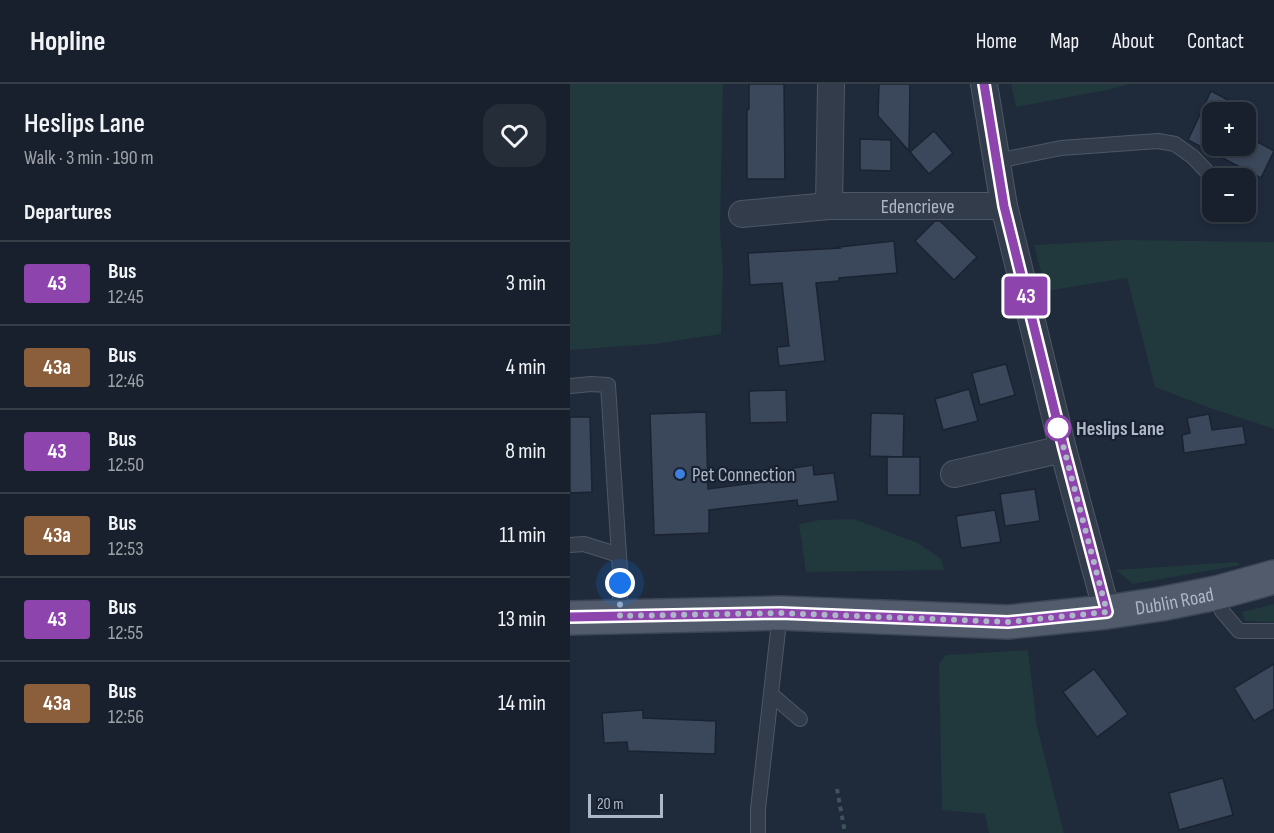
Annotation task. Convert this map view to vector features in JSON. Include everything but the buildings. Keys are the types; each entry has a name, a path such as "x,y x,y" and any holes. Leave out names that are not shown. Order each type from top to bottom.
{"main road":[{"name":"Dublin Road","path":"570,618 780,613 1008,622 1161,604 1216,593 1274,577"}],"street":[{"path":"829,206 831,84"},
{"path":"984,84 1004,206 1107,612"},
{"name":"Edencrieve","path":"742,214 829,206 1004,206"},
{"path":"954,474 1064,449"}],"lane":[{"path":"997,161 1061,148 1158,141 1175,144 1203,168"},
{"path":"570,386 608,385 620,570 620,616"},
{"path":"570,545 584,544 619,555"},
{"path":"1216,593 1222,611 1239,631 1274,631"},
{"path":"758,833 758,809 780,613"},
{"path":"772,695 800,719"}],"path":[{"path":"837,789 845,833"}],"green space":[{"path":"570,84 723,84 720,231 723,269 721,334 655,344 570,350"},
{"path":"1011,84 1130,84 1016,107"},
{"path":"1125,240 1274,242 1274,429 1155,387 1127,278 1046,291 1034,245"},
{"path":"854,519 918,543 940,558 945,570 806,572 799,524 820,520"},
{"path":"1235,562 1241,565 1133,584 1116,570"},
{"path":"1274,604 1274,622 1245,621 1242,612"},
{"path":"1028,650 1037,727 1064,833 989,833 985,814 942,810 939,663 946,655"}],"bus line":[{"name":"43","path":"570,617 780,613 1008,622 1107,612 1004,206 984,84"}],"place":[{"name":"Heslips Lane","path":"1058,428"},
{"name":"Pet Connection","path":"680,474"}],"route":[{"path":"620,583 620,616 780,613 1008,622 1107,612 1058,426 1058,428"}]}
